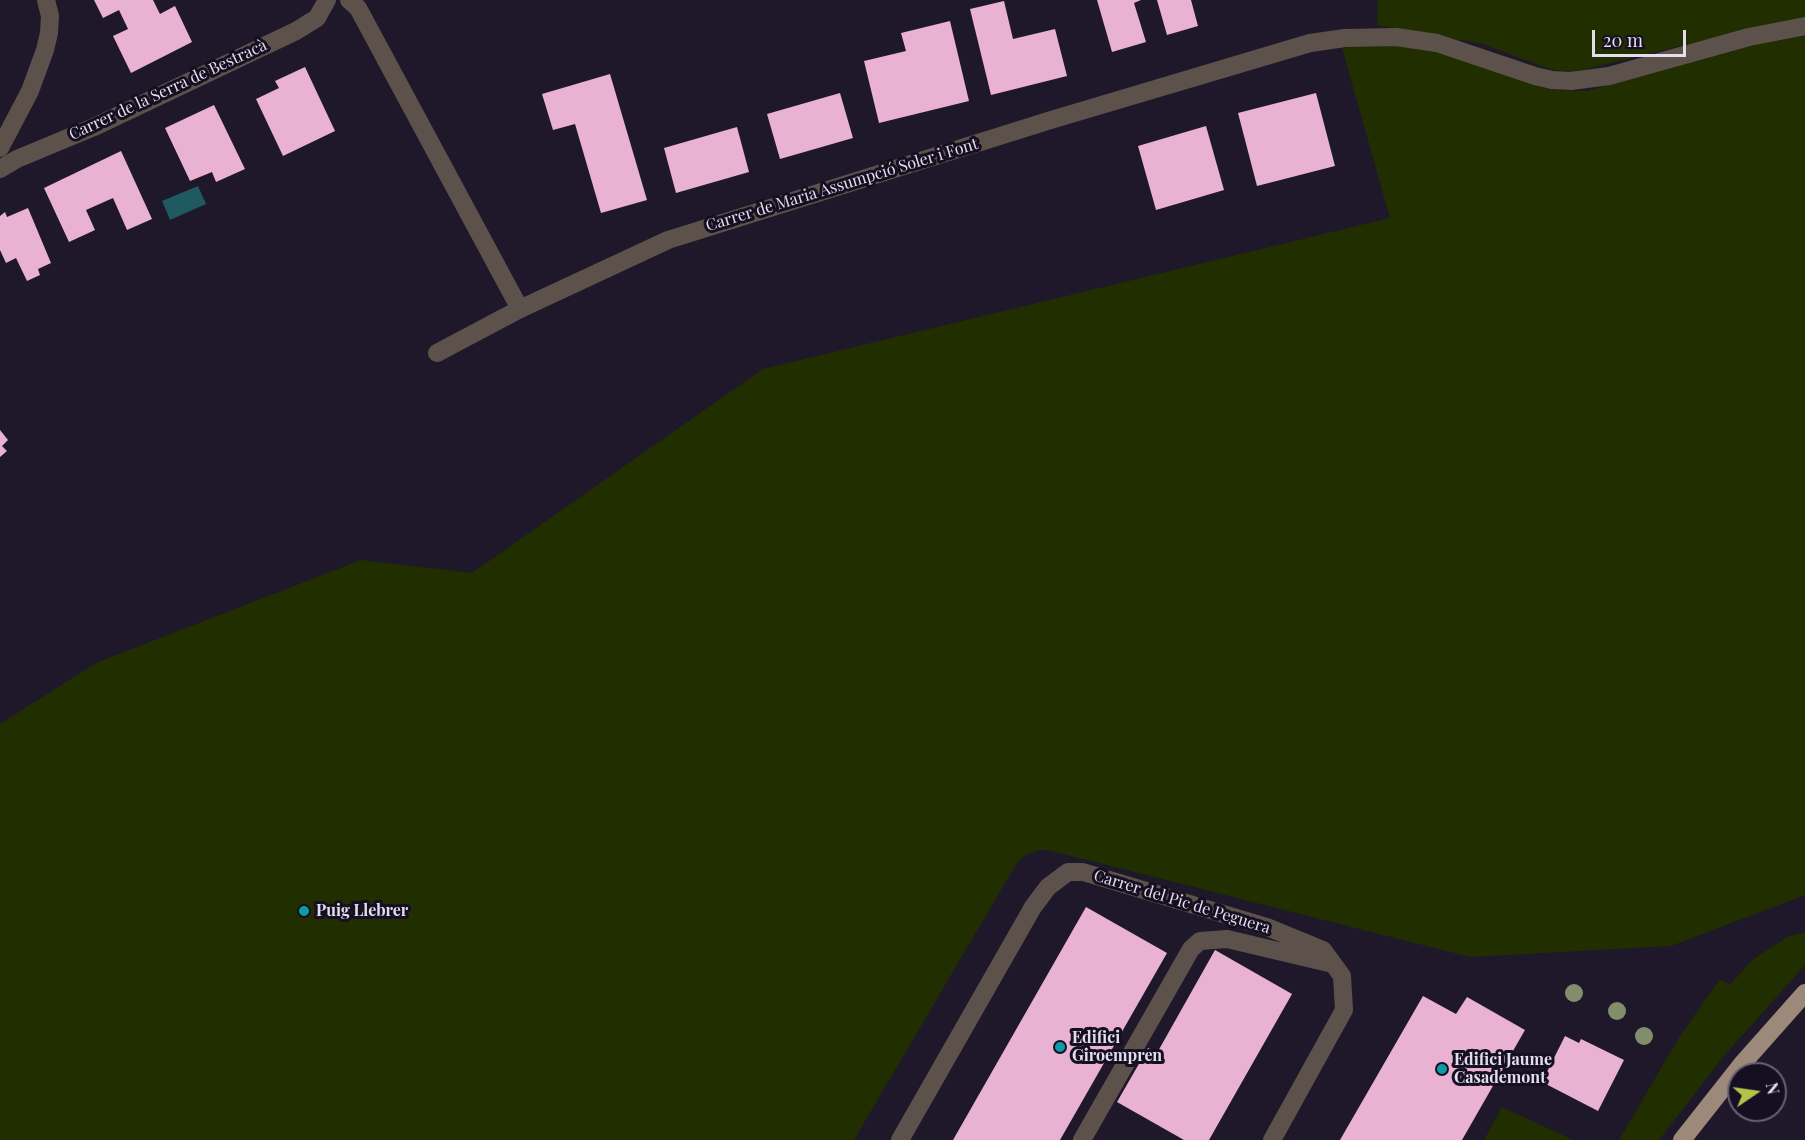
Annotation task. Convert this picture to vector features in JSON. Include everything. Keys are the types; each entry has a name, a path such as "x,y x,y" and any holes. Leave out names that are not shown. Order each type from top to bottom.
{"main road":[{"path":"1682,1140 1742,1065 1801,998"}],"street":[{"path":"0,148 30,91 45,51 50,16 46,0"},
{"name":"Carrer de la Serra de Bestracà","path":"0,169 17,159 94,127 296,31 317,18 327,0"},
{"path":"349,0 358,8 520,309"},
{"name":"Carrer de Maria Assumpció Soler i Font","path":"437,353 520,309 668,240 1310,43 1345,38 1396,37 1437,43 1536,76 1561,81 1609,76 1749,37 1805,26"},
{"name":"Carrer del Pic de Peguera","path":"900,1140 1033,907 1048,887 1068,872 1083,872 1267,927 1323,950 1342,976 1344,1010 1272,1140"},
{"path":"1082,1140 1191,949 1200,941 1227,939 1333,964"}],"shaded area":[{"path":"1378,0 1805,0 1805,18 1783,21 1574,72 1552,70 1483,44 1377,25"},
{"path":"1805,31 1805,895 1671,946 1470,957 1048,850 1039,850 1018,861 854,1140 0,1140 0,724 96,663 361,560 472,573 763,369 1390,218 1342,48 1376,44 1415,46 1448,54 1554,90 1587,91"},
{"path":"198,186 206,204 170,220 162,201"},
{"path":"1805,932 1805,965 1723,1057 1659,1140 1619,1140 1680,1036 1720,979 1730,985 1752,960 1787,937"},
{"path":"1502,1107 1573,1140 1484,1140"}],"building":[{"path":"94,0 153,0 160,14 175,6 192,42 131,73 113,36 128,29 119,10 103,18"},
{"path":"1097,0 1141,0 1134,3 1146,42 1112,52"},
{"path":"1157,0 1191,0 1198,26 1167,35"},
{"path":"1004,1 1013,39 1055,29 1067,76 991,95 970,9"},
{"path":"950,21 969,101 879,123 864,61 906,51 901,33"},
{"path":"305,67 335,131 283,156 256,99 279,88 275,81"},
{"path":"610,74 647,200 601,213 575,124 553,130 542,94"},
{"path":"840,93 853,138 780,159 767,114"},
{"path":"1316,93 1335,166 1257,186 1238,113"},
{"path":"214,105 245,169 216,182 212,172 190,181 165,128"},
{"path":"1206,126 1224,190 1156,210 1138,146"},
{"path":"737,127 749,172 676,193 664,148"},
{"path":"121,151 152,219 127,230 113,198 86,210 95,230 69,242 44,188"},
{"path":"28,208 51,263 38,269 40,275 27,281 16,258 6,263 0,250 0,216 5,212 7,217"},
{"path":"0,430 8,440 2,446 7,451 0,457"},
{"name":"Edifici Giroempren","path":"1086,907 1167,953 1060,1140 953,1140"},
{"path":"1215,950 1292,994 1209,1140 1184,1140 1117,1102 1148,1048 1157,1053"},
{"name":"Edifici Jaume Casademont","path":"1423,996 1456,1014 1467,997 1525,1030 1462,1140 1340,1140"},
{"path":"1565,1036 1579,1043 1581,1039 1624,1060 1598,1111 1542,1082"}],"place":[{"name":"Puig Llebrer","path":"304,911"},
{"name":"Edifici Giroempren","path":"1060,1047"},
{"name":"Edifici Jaume Casademont","path":"1442,1069"}]}
